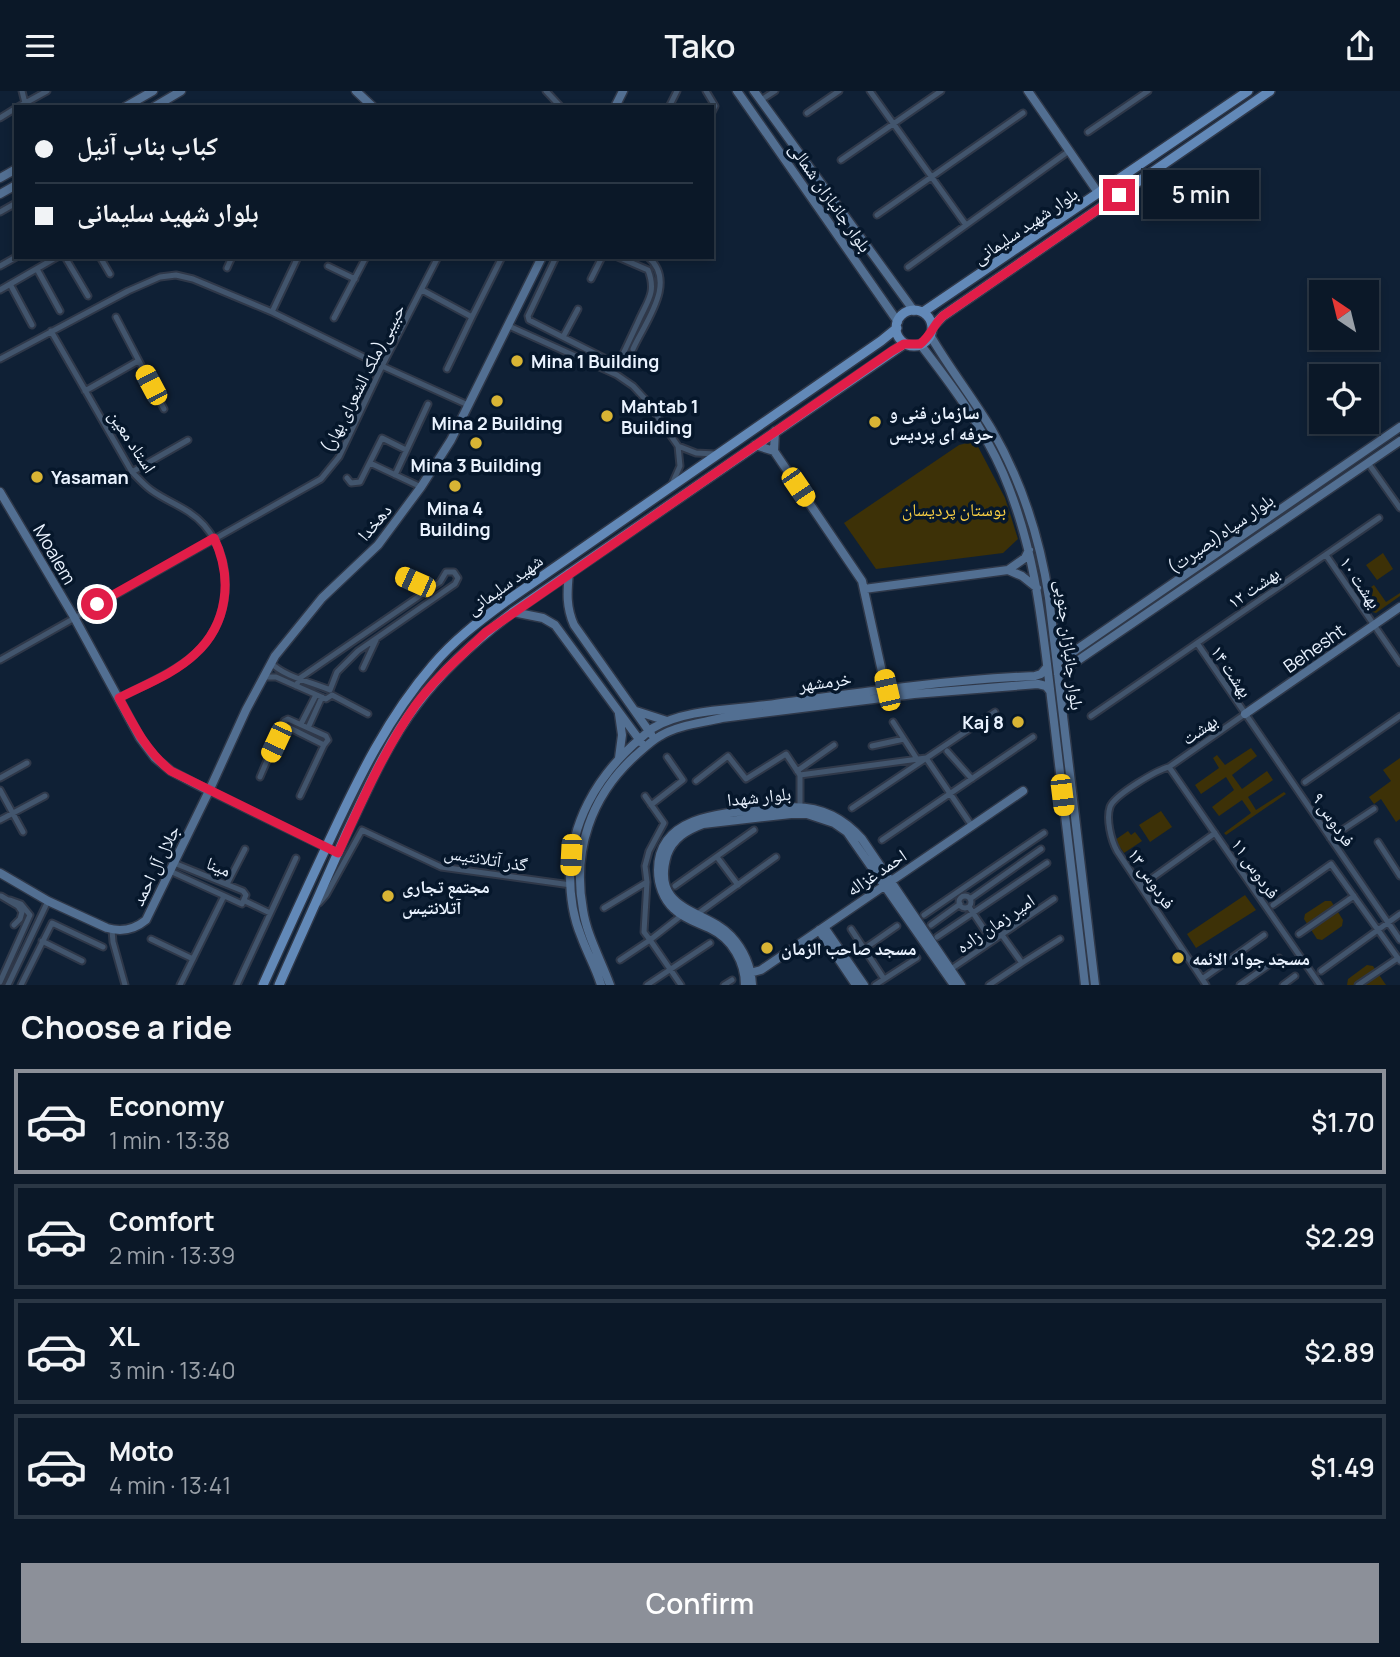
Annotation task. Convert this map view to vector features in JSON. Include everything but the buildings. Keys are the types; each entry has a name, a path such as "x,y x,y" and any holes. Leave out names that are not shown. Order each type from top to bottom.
{"main road":[{"path":"128,105 153,91"},
{"path":"157,105 181,91"},
{"name":"بلوار جانبازان شمالی","path":"737,91 897,325"},
{"name":"بلوار جانبازان شمالی","path":"754,91 918,311"},
{"path":"1028,91 1098,194"},
{"name":"بلوار شهید سلیمانی","path":"918,311 1098,194 1248,91"},
{"name":"بلوار شهید سلیمانی","path":"931,331 943,316 1270,91"},
{"path":"1156,155 1163,165"},
{"name":"دهخدا","path":"209,791 271,663 322,598 377,545 421,487 451,440 541,259"},
{"path":"918,311 931,320 931,331 920,344 904,344 898,338 897,325 906,314 918,311"},
{"name":"شهید سلیمانی","path":"263,985 381,736 407,697 434,664 486,615 881,341 897,325"},
{"name":"بلوار جانبازان جنوبی","path":"931,331 993,431 1011,467 1025,501 1044,567 1095,985"},
{"name":"شهید سلیمانی","path":"279,985 375,772 416,705 444,672 486,632 513,612 904,344"},
{"name":"بلوار جانبازان جنوبی","path":"920,344 984,436 1002,471 1029,550 1037,588 1085,985"},
{"name":"بلوار سپاه(بصیرت)","path":"1058,674 1400,428"},
{"path":"775,431 774,451 862,581 887,690"},
{"name":"بلوار سپاه(بصیرت)","path":"1057,663 1400,441"},
{"path":"755,445 774,451"},
{"path":"1362,453 1368,463"},
{"name":"Moalem","path":"0,492 74,618 140,739 155,758 171,771 209,791"},
{"path":"864,589 1008,570 1025,558 1029,550"},
{"path":"1008,570 1022,576 1037,588"},
{"path":"569,573 567,600 574,625 655,740"},
{"name":"Behesht","path":"1245,714 1400,607"},
{"path":"513,612 544,618 555,625 642,744"},
{"path":"1047,667 1039,679 1050,691"},
{"name":"خرمشهر","path":"610,985 583,913 581,856 585,835 602,795 649,731 670,721 719,711 887,690 1039,679"},
{"name":"خرمشهر","path":"601,985 574,915 571,855 584,811 594,790 620,758 660,736 692,724 722,718 1039,679"},
{"path":"634,710 670,721"},
{"path":"619,711 622,735 620,758"},
{"name":"جلال آل احمد","path":"112,930 138,927 146,920 209,791"},
{"name":"احمد غزاله","path":"748,973 761,970 1023,791"},
{"name":"بلوار شهدا","path":"724,818 800,807 823,811 851,827 948,971 961,985"},
{"name":"بلوار شهدا","path":"752,985 747,960 731,935 673,908 664,895 658,879 658,863 663,847 673,834 686,824 701,818 790,814 821,817 847,832 888,883"},
{"path":"326,848 338,853"},
{"path":"0,873 48,901 112,930"},
{"name":"بلوار شهدا","path":"684,912 696,915 705,922"},
{"path":"822,929 856,985"},
{"path":"822,929 864,985"},
{"name":"بلوار شهدا","path":"948,971 954,985"},
{"name":"بلوار شهدا","path":"745,985 748,973"}],"street":[{"path":"22,91 25,105 47,91"},
{"path":"546,91 559,105"},
{"path":"706,91 714,108"},
{"path":"761,100 775,91"},
{"path":"807,113 839,91"},
{"path":"870,91 967,225"},
{"path":"841,160 941,91"},
{"path":"1131,91 1136,99"},
{"path":"1088,132 1148,91"},
{"path":"877,215 1023,113"},
{"path":"908,267 1069,152"},
{"path":"0,290 54,259"},
{"path":"66,259 89,296"},
{"path":"101,259 110,274"},
{"path":"227,268 231,259"},
{"path":"272,312 297,259"},
{"path":"334,318 365,259"},
{"name":"حبیبی(ملک الشعرای بهار)","path":"0,660 321,479 331,469 349,438 382,366 437,259"},
{"path":"447,369 501,259"},
{"path":"555,259 527,316 528,320 608,360 615,360 623,354 659,296 661,280 656,265 650,259"},
{"path":"591,279 600,259"},
{"path":"623,259 648,270 654,284 633,349"},
{"path":"328,266 355,279"},
{"path":"37,269 60,311"},
{"path":"1,356 128,291 160,277 176,275 193,279 272,312 468,405"},
{"path":"10,284 32,325"},
{"path":"422,290 472,317"},
{"path":"563,337 578,309"},
{"path":"116,317 164,409"},
{"path":"509,326 617,375 633,386 678,446 680,467 670,487"},
{"name":"استاد معین","path":"51,331 132,472 151,490 193,514 214,538 224,562 226,576 223,605 216,625 195,655 119,698"},
{"path":"85,391 138,361"},
{"path":"395,475 428,404"},
{"path":"347,478 351,482 360,482 382,438 407,450"},
{"path":"132,472 188,440"},
{"path":"678,446 696,453 719,454"},
{"path":"370,463 421,487"},
{"path":"1368,463 1400,508"},
{"name":"بهشت ۱۲","path":"1091,716 1379,518"},
{"name":"بهشت ۱۰","path":"1326,555 1400,663"},
{"path":"271,663 277,668 300,678 330,689 343,665 455,584 458,578 454,572 446,572 440,582 431,589 300,678 296,686"},
{"path":"400,575 431,589"},
{"path":"363,669 378,638"},
{"name":"بهشت ۱۴","path":"1196,643 1245,714"},
{"path":"263,677 275,677 321,697 332,695 368,714"},
{"path":"301,724 321,697"},
{"path":"308,727 321,697"},
{"path":"852,808 995,712"},
{"name":"بهشت","path":"1170,767 1245,714"},
{"name":"فردوس ۹","path":"1245,714 1400,940"},
{"path":"1305,782 1400,716"},
{"path":"260,777 288,719 308,727 326,736 328,740 300,796"},
{"path":"893,722 917,759"},
{"path":"284,725 324,745"},
{"path":"881,840 1033,737"},
{"path":"872,746 904,739"},
{"path":"798,773 834,745"},
{"path":"947,751 972,779"},
{"path":"696,781 728,757 746,779 786,754 798,773 800,807"},
{"path":"651,805 683,780 667,757"},
{"path":"798,773 926,758"},
{"path":"926,758 972,826"},
{"path":"0,778 27,763"},
{"name":"فردوس ۱۱","path":"1170,767 1320,985"},
{"name":"فردوس ۱۳","path":"1170,767 1159,769 1116,799 1109,810 1114,845 1204,982"},
{"path":"0,790 23,832"},
{"path":"209,791 326,848"},
{"path":"0,820 45,796"},
{"path":"645,796 664,823 649,851 645,866 647,882 644,932 681,985"},
{"path":"1330,838 1374,809"},
{"name":"گذر آتلانتیس","path":"312,911 326,895 362,830 441,867 571,885"},
{"path":"675,886 754,830"},
{"path":"931,925 960,898 1044,832"},
{"path":"1141,886 1215,833"},
{"path":"1378,842 1400,876"},
{"path":"227,884 245,849"},
{"path":"924,915 960,898 970,899 1041,849"},
{"path":"237,985 296,857"},
{"path":"717,857 737,885"},
{"path":"696,915 776,857"},
{"path":"937,937 971,910 1047,863"},
{"path":"1273,905 1331,864 1399,959 1358,985"},
{"name":"مینا","path":"172,867 243,891 246,895 245,901 242,904 172,867"},
{"path":"604,908 647,882"},
{"path":"180,985 224,895"},
{"path":"0,896 21,904 30,915 0,982"},
{"path":"1299,934 1354,896"},
{"path":"960,898 964,908 971,910"},
{"path":"970,899 971,910 992,941"},
{"name":"امیر زمان زاده","path":"948,971 1054,899"},
{"path":"10,900 22,912 14,925"},
{"path":"8,985 48,901"},
{"path":"245,901 271,913"},
{"path":"620,960 684,912"},
{"path":"1321,971 1400,914"},
{"path":"21,985 52,923 103,947"},
{"path":"864,949 897,926"},
{"path":"851,929 880,983 917,958"},
{"path":"112,930 125,985"},
{"path":"1002,935 1021,963"},
{"path":"1204,982 1264,935"},
{"path":"151,939 193,958"},
{"path":"989,985 1060,939"},
{"path":"42,941 82,961"},
{"path":"646,985 710,943"},
{"path":"1240,985 1279,958"},
{"path":"17,965 27,970"},
{"path":"1283,985 1295,977"},
{"path":"724,985 732,980"}],"green space":[{"name":"بوستان پردیسان","path":"975,441 1005,498 1018,539 1003,553 876,569 844,523 959,445"},
{"path":"1383,553 1393,569 1377,580 1366,565"},
{"path":"1374,585 1386,602 1400,593 1400,596 1376,613 1369,611 1358,596"},
{"path":"1251,748 1257,756 1232,775 1242,789 1267,771 1273,780 1248,797 1256,810 1284,792 1286,794 1226,835 1224,833 1251,813 1242,800 1219,816 1212,807 1234,790 1226,777 1201,794 1195,785 1219,768 1213,758 1217,755 1225,765"},
{"path":"1400,758 1400,819 1396,822 1381,799 1374,804 1369,797 1391,781 1383,770"},
{"path":"1161,811 1172,827 1150,842 1139,825"},
{"path":"1128,831 1131,835 1135,832 1142,841 1124,853 1115,840"},
{"path":"1245,895 1256,910 1196,948 1187,934"},
{"path":"1325,901 1331,901 1343,920 1342,926 1322,940 1317,939 1304,919 1305,914"},
{"path":"1367,965 1373,966 1386,985 1347,985 1348,979"}],"place":[{"name":"Mina 1 Building","path":"517,361"},
{"name":"Mina 2 Building","path":"497,401"},
{"name":"Mahtab 1 Building","path":"607,416"},
{"name":"سازمان فنی و حرفه ای پردیس","path":"875,422"},
{"name":"Mina 3 Building","path":"476,443"},
{"name":"Yasaman","path":"37,477"},
{"name":"Mina 4 Building","path":"455,486"},
{"name":"Kaj 8","path":"1018,722"},
{"name":"مجتمع تجاری آتلانتیس","path":"388,896"},
{"name":"مسجد صاحب الزمان","path":"767,948"},
{"name":"مسجد جواد الائمه","path":"1178,958"}],"route":[{"path":"97,604 214,538 224,562 226,576 223,605 216,625 195,655 119,698 140,739 155,758 171,771 338,853 370,782 416,705 444,672 486,632 901,345 917,346 926,340 933,326 943,316 1119,195"}]}
